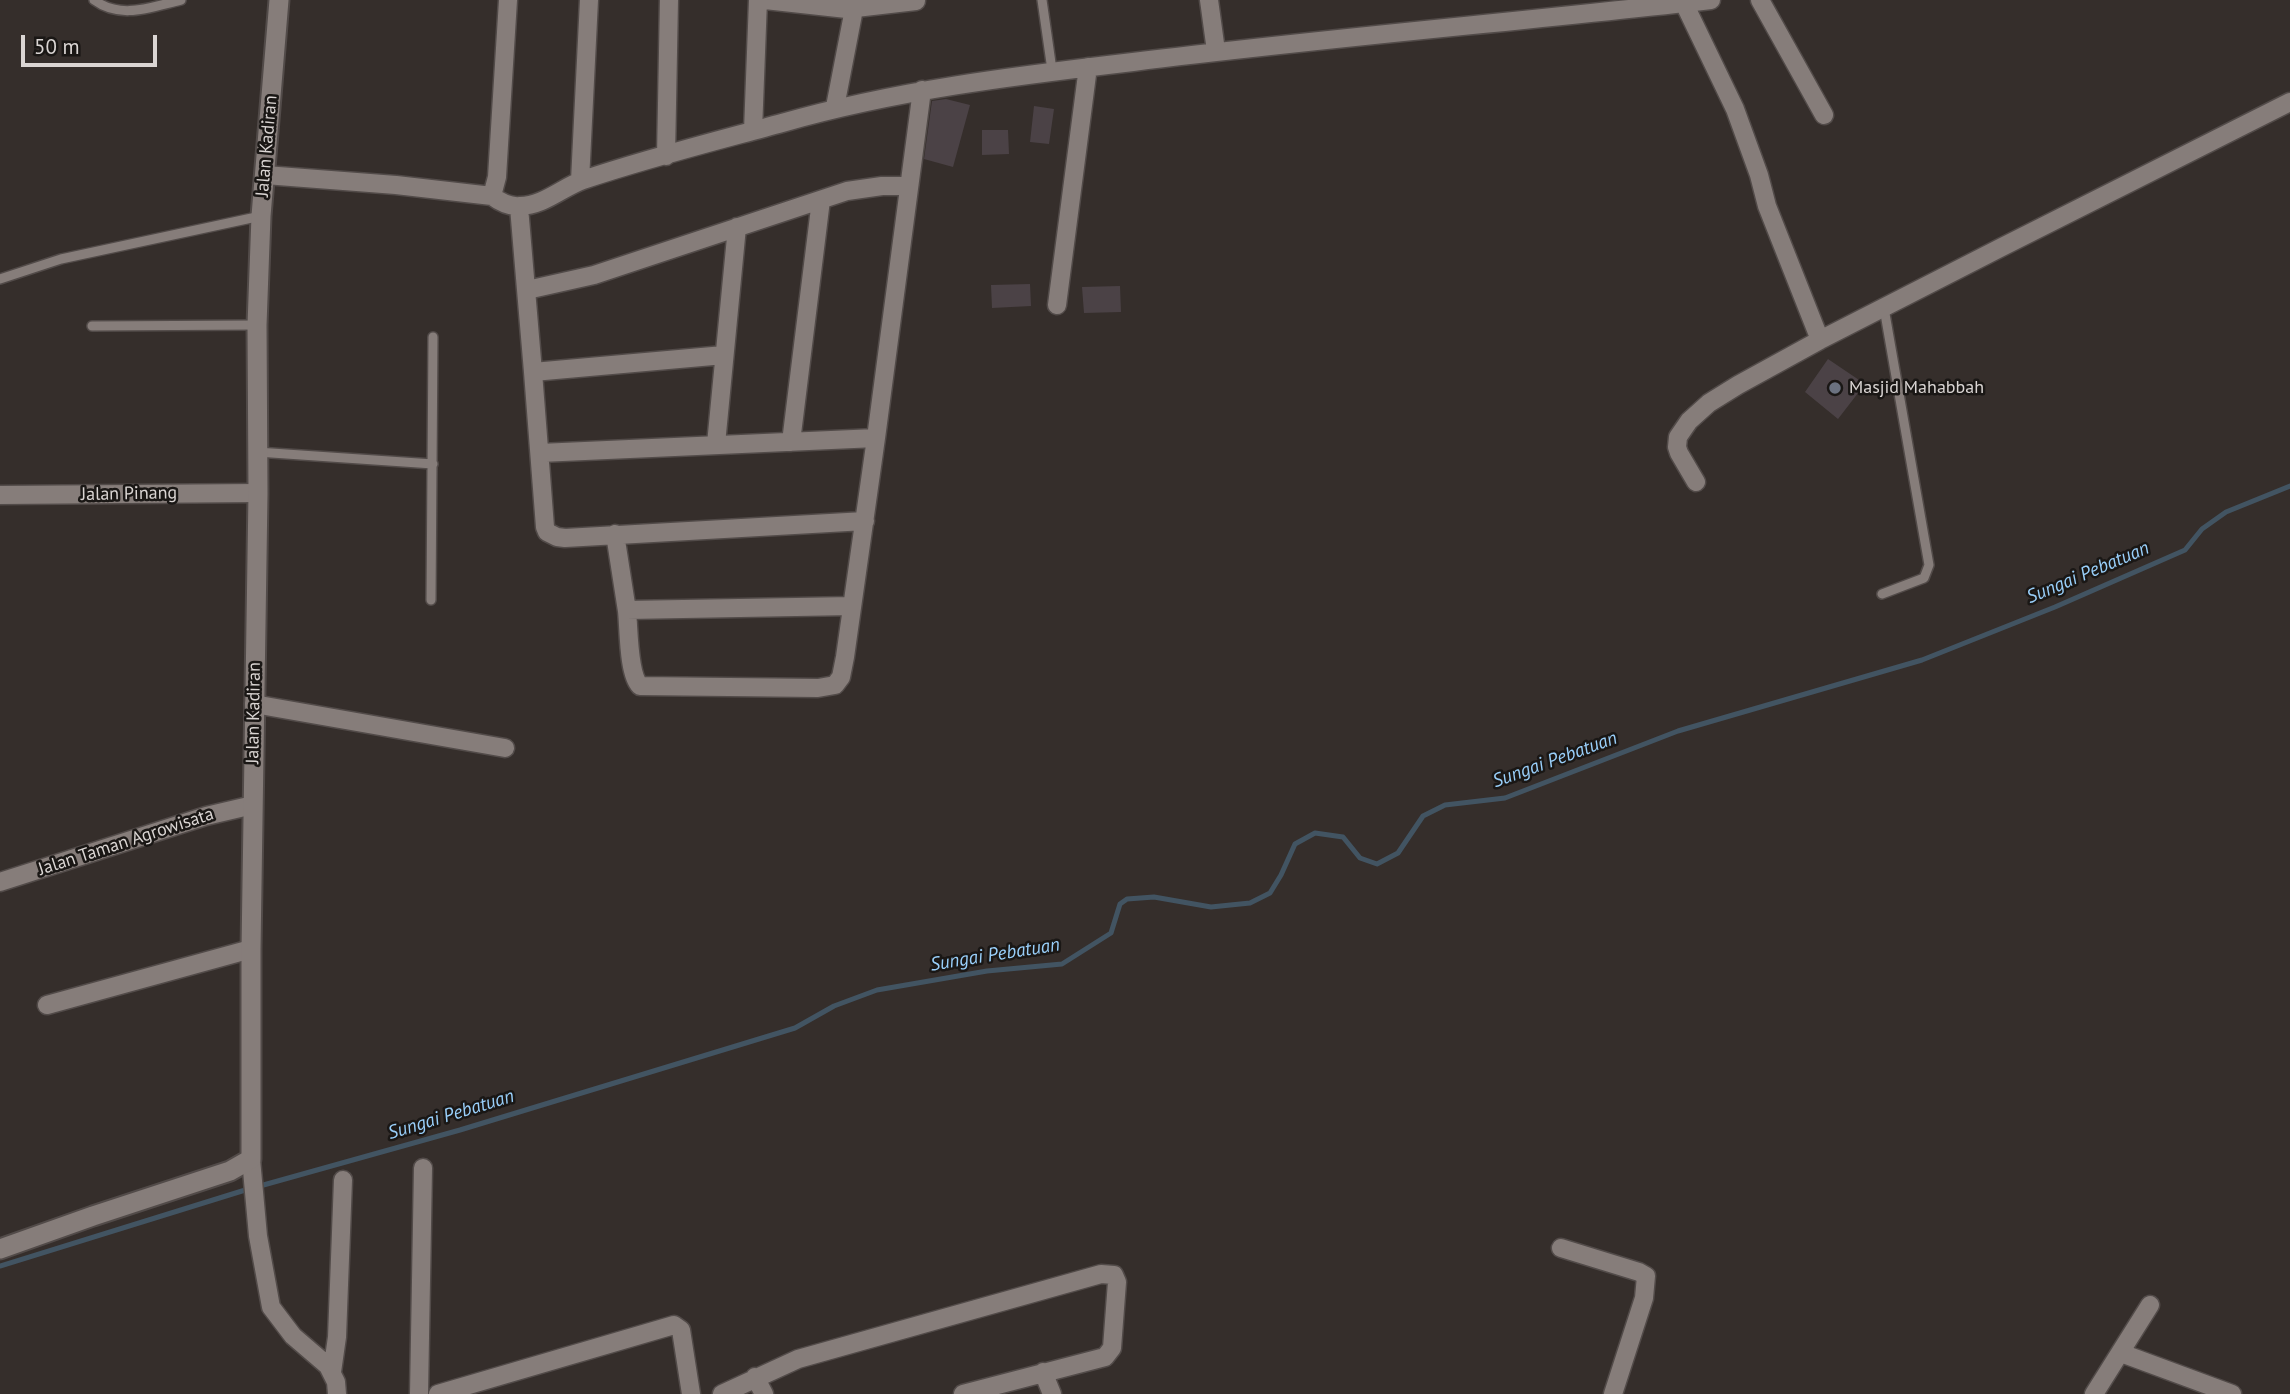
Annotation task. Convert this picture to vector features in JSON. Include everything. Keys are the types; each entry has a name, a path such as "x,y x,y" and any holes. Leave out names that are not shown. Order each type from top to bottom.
{"street":[{"name":"Jalan Kadiran","path":"251,1159 251,949 258,493 257,325 261,216 279,0"},
{"path":"492,196 497,177 508,0"},
{"path":"580,181 589,0"},
{"path":"666,156 669,0"},
{"path":"753,131 758,0"},
{"path":"765,0 845,6 916,1"},
{"path":"1209,0 1216,51"},
{"path":"265,175 396,185 492,196 501,202 519,206 537,203 580,181 835,107 922,90 1216,51 1711,0"},
{"path":"1760,0 1824,115"},
{"path":"1674,3 1735,109 1759,175 1767,206 1820,340"},
{"path":"835,107 845,6"},
{"path":"1057,305 1088,67"},
{"path":"615,534 632,663 635,681 640,686 818,688 830,687 840,681 865,521 922,90"},
{"path":"1696,482 1677,447 1678,437 1689,421 1738,385 1884,307 2290,102"},
{"path":"527,290 594,275 863,188 908,186"},
{"path":"791,442 821,200"},
{"path":"519,206 547,532 565,538 865,521"},
{"path":"716,444 737,227"},
{"path":"533,372 724,355"},
{"path":"540,453 876,438"},
{"name":"Jalan Pinang","path":"0,495 258,493"},
{"path":"627,610 852,606"},
{"path":"254,704 505,748"},
{"name":"Jalan Taman Agrowisata","path":"0,882 206,816 253,805"},
{"path":"47,1004 251,949"},
{"path":"0,1249 230,1171 251,1159 258,1236 271,1307 293,1336 332,1372"},
{"path":"419,1394 423,1168"},
{"path":"337,1394 332,1372 337,1337 343,1180"},
{"path":"1561,1248 1646,1276 1644,1298 1613,1394"},
{"path":"722,1394 798,1359 1101,1273 1114,1275 1117,1282 1112,1348 1109,1354 1100,1359 963,1394"},
{"path":"2094,1394 2150,1305"},
{"path":"438,1394 674,1325 681,1330 691,1394"},
{"path":"2121,1353 2232,1394"},
{"path":"1043,1373 1052,1394"},
{"path":"755,1377 764,1394"}],"lane":[{"path":"94,0 104,8 121,12 181,0"},
{"path":"1042,0 1052,71"},
{"path":"0,279 61,259 261,216"},
{"path":"1882,594 1924,578 1929,565 1884,307"},
{"path":"92,326 257,325"},
{"path":"431,600 433,337"},
{"path":"257,452 433,464"}],"building":[{"path":"946,99 970,105 953,167 924,159 932,101"},
{"path":"1034,106 1054,109 1049,144 1030,142"},
{"path":"982,130 1008,130 1009,154 982,155"},
{"path":"1030,284 1031,306 992,308 991,285"},
{"path":"1120,286 1121,312 1084,313 1082,287"},
{"name":"Masjid Mahabbah","path":"1828,359 1865,384 1838,419 1805,392"}],"waterway":[{"name":"Sungai Pebatuan","path":"0,1266 242,1191 460,1130 795,1028 834,1006 877,990 987,971 1062,964 1111,933 1120,904 1127,899 1154,897 1211,907 1250,903 1270,893 1295,844 1315,833 1343,837 1360,858 1377,864 1398,853 1423,816 1445,805 1505,798 1678,731 1922,660 2055,607 2185,550 2202,529 2226,512 2290,486"}],"place":[{"name":"Masjid Mahabbah","path":"1835,388"}]}
